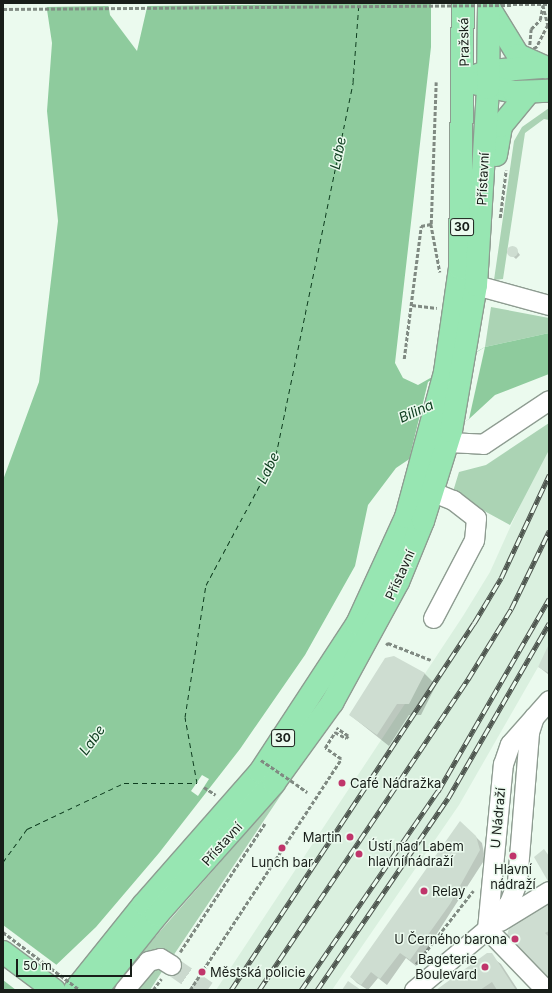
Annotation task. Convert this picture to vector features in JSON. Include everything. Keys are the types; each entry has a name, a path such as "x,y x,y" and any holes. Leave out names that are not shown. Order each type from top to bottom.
{"main road":[{"name":"Pražská","path":"464,3 465,81"},
{"name":"Pražská","path":"488,5 488,79"},
{"path":"488,5 504,38 518,55 547,67"},
{"path":"465,81 488,79 547,67"},
{"path":"488,79 539,92"},
{"name":"Přístavní","path":"97,990 158,915 274,784 332,703 398,582 433,492 442,440 466,359 476,285 479,249 488,79"},
{"name":"Přístavní","path":"65,985 144,904 234,806 314,693 357,624 384,570 406,517 442,440 445,372 460,268 465,81"},
{"path":"479,249 501,126 539,92"},
{"path":"3,952 65,985"}],"street":[{"path":"476,285 549,305"},
{"path":"442,440 483,444 549,400"},
{"path":"433,492 453,500 476,518 474,540 434,618"},
{"name":"U Nádraží","path":"487,929 503,764 510,744 549,700"},
{"name":"U Nádraží","path":"414,990 487,929 510,904 517,882 529,732 534,717"},
{"path":"546,990 487,929 549,891"},
{"path":"124,990 148,961 160,958 172,963"}],"path":[{"path":"531,29 540,20 543,5"},
{"path":"529,51 537,47 548,25 543,5"},
{"path":"3,9 549,5"},
{"path":"436,82 431,224 442,281"},
{"path":"404,359 412,305 418,239 422,226 431,224"},
{"path":"412,305 443,309"},
{"path":"388,643 431,660"},
{"path":"190,990 341,759 325,748 335,732 346,738 348,736 330,725"},
{"path":"261,760 307,792"},
{"path":"291,784 295,777"},
{"path":"204,787 216,795"},
{"path":"153,990 270,816"},
{"path":"419,969 416,965 477,886"},
{"path":"3,932 80,990"}],"shaded area":[{"path":"549,108 549,120 544,119 525,133 503,279 494,280 514,141 522,127"},
{"path":"491,307 549,318 549,333 485,347"},
{"path":"549,423 549,450 510,525 466,501 451,498 459,472 486,465"},
{"path":"549,441 549,648 459,805 332,990 216,990 463,616 490,572"},
{"path":"289,783 171,959 145,953 136,959"},
{"path":"158,968 163,970 150,990 132,990 147,971"}],"water":[{"path":"46,3 108,3 110,15 137,51 148,3 431,3 431,47 395,363 403,378 418,385 485,347 549,333 549,374 495,395 469,419 396,468 368,505 355,566 305,655 240,749 159,853 96,927 53,968 37,990 3,990 3,480 39,382 58,221 47,111 52,43"}],"pier":[{"path":"44,3 110,3 110,6 44,7"},
{"path":"146,3 404,3 146,6"},
{"path":"485,347 469,419 409,460 428,382"},
{"path":"202,775 209,779 198,796 191,791"},
{"path":"3,925 58,966 40,990 16,990 3,980"}],"building":[{"path":"512,245 516,247 518,251 516,255 512,257 508,255 506,251 508,247"},
{"path":"549,644 549,673 538,667"},
{"path":"394,656 425,673 409,704 397,704 377,735 349,715 385,658"},
{"name":"Ústí nad Labem hlavní nádraží","path":"460,821 476,836 480,850 450,904 410,960 400,953 380,979 371,972 361,985 350,977"},
{"path":"544,849 549,856 549,883 534,857"},
{"path":"549,901 549,931 545,933 549,937 549,983 507,936 509,928"},
{"path":"487,953 492,953 516,990 497,990 492,982 480,990 436,990"},
{"path":"348,981 361,990 342,990"}],"ferry route":[{"path":"3,862 27,829 124,783 197,783 185,717 206,585 276,455 353,82 359,3"}],"tunnel":[{"path":"171,965 207,990"}],"railway":[{"path":"231,990 474,623 501,578 549,475"},
{"path":"259,990 468,679 511,609 549,531"},
{"path":"301,990 438,791 549,599"},
{"path":"317,990 448,798 549,623"}],"place":[{"name":"Café Nádražka","path":"342,783"},
{"name":"Martin","path":"350,837"},
{"name":"Lunch bar","path":"282,848"},
{"name":"Ústí nad Labem hlavní nádraží","path":"359,854"},
{"name":"Hlavní nádraží","path":"513,856"},
{"name":"Relay","path":"424,891"},
{"name":"U Černého barona","path":"515,939"},
{"name":"Bageterie Boulevard","path":"485,967"},
{"name":"Městská policie","path":"202,972"}],"water label":[{"name":"Labe","path":"338,153"},
{"name":"Bílina","path":"416,411"},
{"name":"Labe","path":"268,468"},
{"name":"Labe","path":"92,740"}]}
